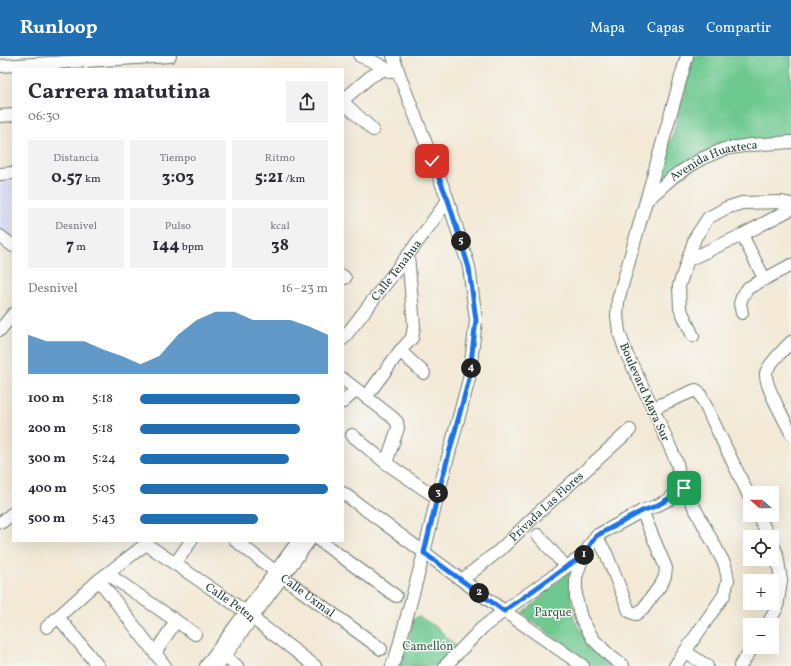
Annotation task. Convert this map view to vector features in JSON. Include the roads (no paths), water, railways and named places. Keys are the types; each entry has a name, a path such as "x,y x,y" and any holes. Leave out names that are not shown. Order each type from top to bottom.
{"street":[{"path":"0,66 170,56"},
{"path":"360,56 386,68 402,82"},
{"path":"392,666 397,653 424,553 469,379 476,320 469,268 448,200 393,56"},
{"name":"Boulevard Maya Sur","path":"680,484 676,463 653,408 627,355 619,332 617,316 618,300 687,56"},
{"path":"344,100 370,77 386,68"},
{"path":"344,102 373,130"},
{"path":"0,116 12,115"},
{"name":"Avenida Huaxteca","path":"646,201 674,176 701,159 724,149 791,142"},
{"path":"0,174 12,173"},
{"name":"Calle Tenahua","path":"344,338 408,255 448,200"},
{"path":"693,336 680,308 679,286 695,238 708,218 726,208 742,203 782,202 791,204"},
{"path":"688,260 742,235 791,209"},
{"path":"742,235 764,278"},
{"path":"366,397 400,351 412,338 414,326 408,255"},
{"path":"742,313 740,304 742,297 748,288 764,278 791,265"},
{"path":"0,330 12,316"},
{"path":"791,342 774,360 766,372 767,384 791,432"},
{"path":"400,351 424,373"},
{"path":"344,380 397,422 398,428 386,463"},
{"path":"344,401 356,390"},
{"path":"653,408 693,390 699,392 744,486"},
{"name":"Privada Las Flores","path":"462,580 501,549 536,514 630,430"},
{"path":"352,435 386,463 437,498"},
{"path":"623,666 610,656 593,639 580,618 576,598 576,577 583,556 596,536 642,511 656,506 670,498 676,492 680,484 684,488 725,566 728,580 724,595 675,666"},
{"path":"344,494 504,611 583,666"},
{"path":"596,536 606,553 629,611 636,614 643,609 662,583 666,568 642,511"},
{"path":"2,522 12,514"},
{"path":"538,535 566,567"},
{"path":"47,627 146,542"},
{"name":"Calle Peten","path":"146,542 249,615 315,666"},
{"path":"175,564 190,542"},
{"name":"Calle Uxmal","path":"237,542 381,649"},
{"path":"279,574 297,542"},
{"path":"206,666 249,615 279,574 308,542"},
{"path":"321,542 396,596"},
{"path":"445,666 482,628 583,556"},
{"path":"771,618 777,608 781,581 779,566"},
{"path":"104,577 195,634"},
{"path":"104,577 165,666"},
{"path":"237,666 222,661 249,615"},
{"path":"58,618 98,666"},
{"path":"155,653 176,621"},
{"path":"686,652 707,666"},
{"path":"740,666 749,654"}],"park label":[{"name":"Parque","path":"553,612"},
{"name":"Camellón","path":"428,646"}]}
